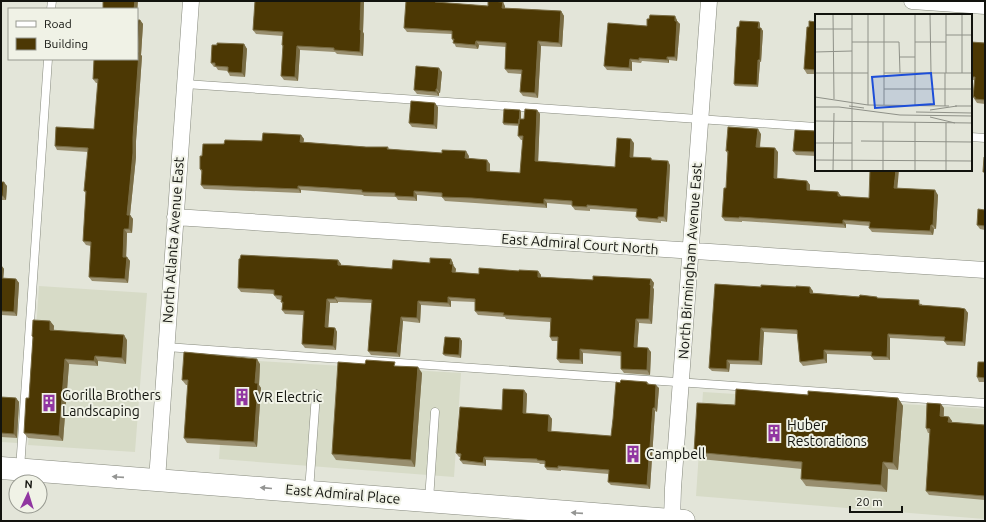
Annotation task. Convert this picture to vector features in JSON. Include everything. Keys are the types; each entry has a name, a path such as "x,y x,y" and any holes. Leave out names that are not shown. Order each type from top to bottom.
{"main road":[{"name":"East Admiral Place","path":"11,469 678,521"}],"street":[{"name":"North Atlanta Avenue East","path":"157,480 191,1"},
{"name":"North Birmingham Avenue East","path":"678,521 673,496 709,1"},
{"path":"912,1 976,4"},
{"name":"East Admiral Court North","path":"175,217 691,252 985,270"}],"lane":[{"path":"11,469 48,60"},
{"path":"185,84 815,127"},
{"path":"972,137 985,138"},
{"path":"166,347 985,403"},
{"path":"309,492 316,394"},
{"path":"429,501 435,412"}],"shaded area":[{"path":"39,286 147,293 135,452 28,445"},
{"path":"226,359 461,373 454,477 219,459"},
{"path":"703,392 985,409 985,519 696,496"},
{"path":"1,399 20,401 18,443 1,442"}],"building":[{"path":"103,1 135,1 134,8 103,8"},
{"path":"255,1 361,1 360,52 334,50 334,48 297,46 295,77 281,76 283,32 253,30"},
{"path":"406,1 435,1 488,6 488,1 492,1 503,2 502,8 561,11 559,43 538,41 535,93 520,92 522,70 505,69 506,43 476,41 475,45 453,43 454,39 452,39 452,31 404,28"},
{"path":"650,15 675,16 675,21 677,21 675,57 667,57 667,60 639,58 639,60 630,59 629,68 604,66 608,23 647,26 647,19 649,19"},
{"path":"138,20 140,20 138,52"},
{"path":"740,21 759,22 758,28 761,28 760,60 758,60 757,85 734,84 737,27 739,27"},
{"path":"809,21 815,22 815,70 804,69 807,27 809,27"},
{"path":"972,42 985,43 985,100 975,99 975,97 973,97 975,77 972,77"},
{"path":"217,43 244,44 242,73 228,72 228,67 215,66 215,63 211,63 212,45 217,45"},
{"path":"139,52 133,153 127,215 130,215 129,229 124,229 123,257 127,257 125,279 89,277 91,242 83,241 86,191 84,191 88,148 55,146 56,127 94,129 98,79 93,79 94,60 138,60"},
{"path":"416,66 439,68 436,92 414,90"},
{"path":"411,101 435,103 434,125 409,123"},
{"path":"504,109 520,110 519,124 503,123"},
{"path":"525,109 537,110 535,161 615,167 617,138 631,139 630,157 651,158 651,160 668,161 664,217 658,217 658,219 636,217 637,209 587,205 587,207 572,206 572,201 544,199 544,204 442,197 442,193 414,191 414,197 395,196 395,193 362,192 362,190 298,186 298,189 201,185 202,170 200,169 200,156 202,156 203,144 224,144 225,140 262,141 263,133 301,135 300,142 366,147 388,147 387,149 442,153 442,150 466,151 465,158 487,160 487,171 520,173 523,136 518,136 519,119 524,119"},
{"path":"728,127 758,129 756,147 775,148 774,178 807,181 807,190 838,192 838,196 869,198 870,171 896,171 894,188 935,190 933,225 931,225 930,231 869,228 870,222 843,220 843,224 722,217 724,188 726,188 728,151 726,151"},
{"path":"795,130 815,131 815,152 793,151"},
{"path":"984,157 985,172 983,172"},
{"path":"1,182 4,182 3,196 1,196"},
{"path":"978,209 985,210 985,226 977,225"},
{"path":"241,255 338,260 338,265 392,269 393,260 430,263 430,258 451,259 450,264 453,264 452,272 479,274 479,268 538,271 538,277 593,280 593,276 651,279 649,319 636,319 634,347 648,348 647,370 621,369 621,352 580,349 580,360 557,359 558,337 550,337 551,318 503,315 504,313 475,311 475,299 448,297 448,303 418,301 417,318 401,317 397,353 368,351 372,300 335,297 335,299 327,299 325,327 335,328 333,346 302,344 304,311 282,310 282,296 274,295 274,290 238,288 239,259"},
{"path":"1,278 16,279 14,312 1,311"},
{"path":"715,284 761,287 761,285 810,287 810,293 859,297 860,295 877,298 919,300 919,305 965,309 963,342 944,341 945,337 888,334 887,357 871,356 872,352 824,350 824,359 800,362 797,330 761,328 759,361 727,360 727,369 709,368"},
{"path":"33,320 50,321 50,330 124,335 122,358 95,356 94,361 65,359 59,436 24,433 26,398 29,398"},
{"path":"445,337 460,338 459,355 443,354"},
{"path":"184,352 257,359 255,383 258,383 254,442 184,438 188,380 182,380"},
{"path":"366,360 395,362 394,366 418,367 411,460 332,454 338,362 365,364"},
{"path":"978,362 985,362 985,378 977,377"},
{"path":"621,380 647,382 647,384 656,385 647,485 608,482 609,470 558,466 558,468 545,467 545,461 537,459 484,457 483,463 460,460 461,454 456,453 460,407 502,410 503,389 524,390 523,413 549,415 548,431 611,436 616,382 620,383"},
{"path":"736,389 808,395 808,391 898,398 893,463 883,462 881,485 801,479 802,462 694,452 697,403 735,405"},
{"path":"1,397 16,398 14,434 1,433"},
{"path":"927,403 941,404 940,416 949,417 948,422 985,425 985,496 926,491 930,429 926,428"}],"place":[{"name":"VR Electric","path":"242,397"},
{"name":"Gorilla Brothers Landscaping","path":"49,403"},
{"name":"Huber Restorations","path":"774,433"},
{"name":"Campbell","path":"633,454"}]}
